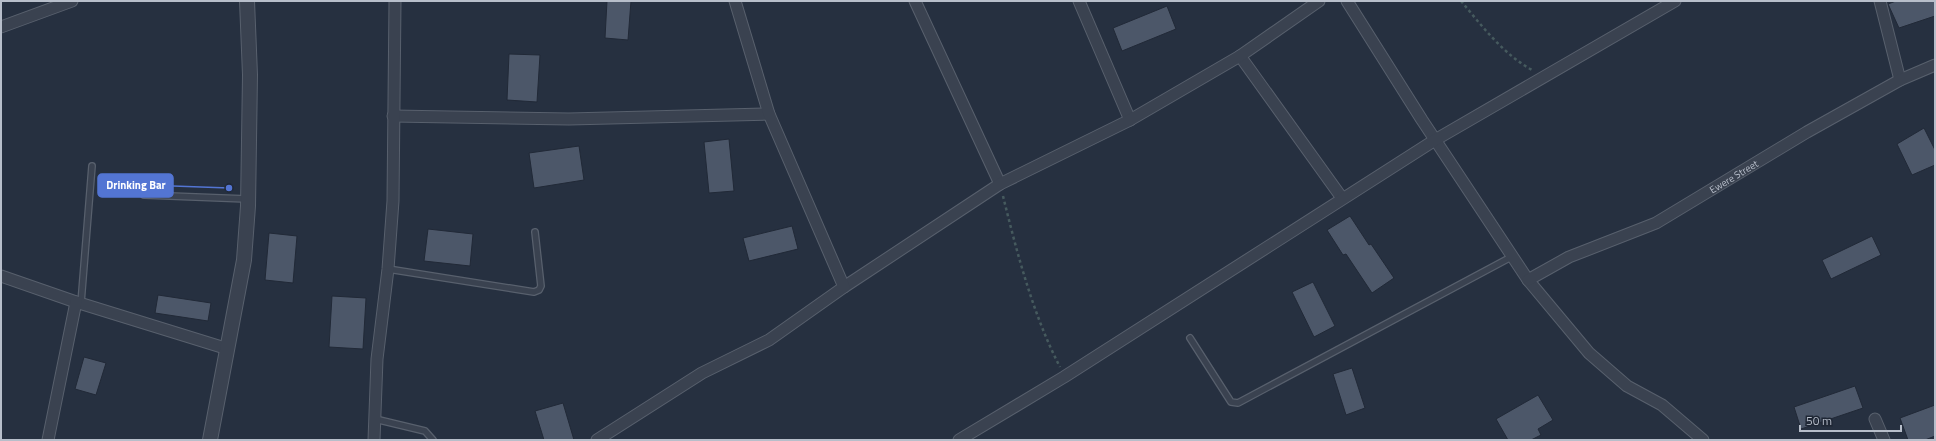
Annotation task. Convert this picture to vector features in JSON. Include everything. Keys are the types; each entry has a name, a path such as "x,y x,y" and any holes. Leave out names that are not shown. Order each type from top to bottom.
{"street":[{"path":"1,27 72,1"},
{"path":"210,440 244,260 248,200 250,75 247,1"},
{"path":"374,440 377,359 388,269 392,201 395,1"},
{"path":"735,1 770,114 844,287"},
{"path":"915,1 1000,184"},
{"path":"1079,1 1130,120"},
{"path":"597,440 702,373 769,340 844,287 1000,184 1130,120 1240,56 1319,1"},
{"path":"1347,1 1435,140 1528,280 1589,353 1627,386 1662,405 1703,440"},
{"path":"959,440 1064,377 1435,140 1675,1"},
{"path":"1880,1 1900,80"},
{"path":"1240,56 1342,198"},
{"name":"Ewere Street","path":"1528,280 1569,257 1656,223 1807,132 1900,80 1935,65"},
{"path":"393,116 569,119 770,114"},
{"path":"1,276 79,303 228,349"},
{"path":"48,440 79,303"},
{"path":"1875,419 1884,440"}],"lane":[{"path":"79,303 92,166"},
{"path":"144,194 248,200"},
{"path":"388,269 534,292 539,290 541,286 535,232"},
{"path":"1190,338 1231,402 1238,403 1513,256"},
{"path":"375,419 425,431 433,440"}],"path":[{"path":"1461,1 1501,46 1520,63 1547,76"},
{"path":"1000,184 1014,242 1048,344 1064,377"}],"building":[{"path":"607,1 631,1 628,40 605,38"},
{"path":"1896,1 1935,1 1935,16 1899,28 1888,4"},
{"path":"1167,6 1176,29 1122,51 1113,28"},
{"path":"509,54 540,55 537,102 507,100"},
{"path":"1924,128 1935,150 1935,165 1912,175 1897,144"},
{"path":"729,139 734,191 709,193 704,142"},
{"path":"579,146 584,180 534,188 529,153"},
{"path":"1350,216 1369,245 1371,244 1394,278 1372,293 1346,254 1343,255 1327,230"},
{"path":"792,226 798,249 749,261 743,238"},
{"path":"428,229 473,234 470,266 424,261"},
{"path":"269,233 297,236 293,283 265,280"},
{"path":"1872,236 1881,255 1831,279 1822,260"},
{"path":"1313,282 1335,326 1314,337 1292,292"},
{"path":"158,295 211,303 208,321 155,313"},
{"path":"332,296 366,298 363,349 329,347"},
{"path":"84,357 106,363 96,395 75,389"},
{"path":"1352,368 1365,408 1346,415 1333,374"},
{"path":"1855,386 1863,408 1801,429 1794,407"},
{"path":"1538,395 1553,420 1538,429 1541,435 1531,440 1508,440 1496,419"},
{"path":"563,403 574,440 544,440 535,411"},
{"path":"1935,405 1935,436 1925,440 1908,440 1900,418"}],"place":[{"name":"Drinking Bar","path":"229,188"}]}
